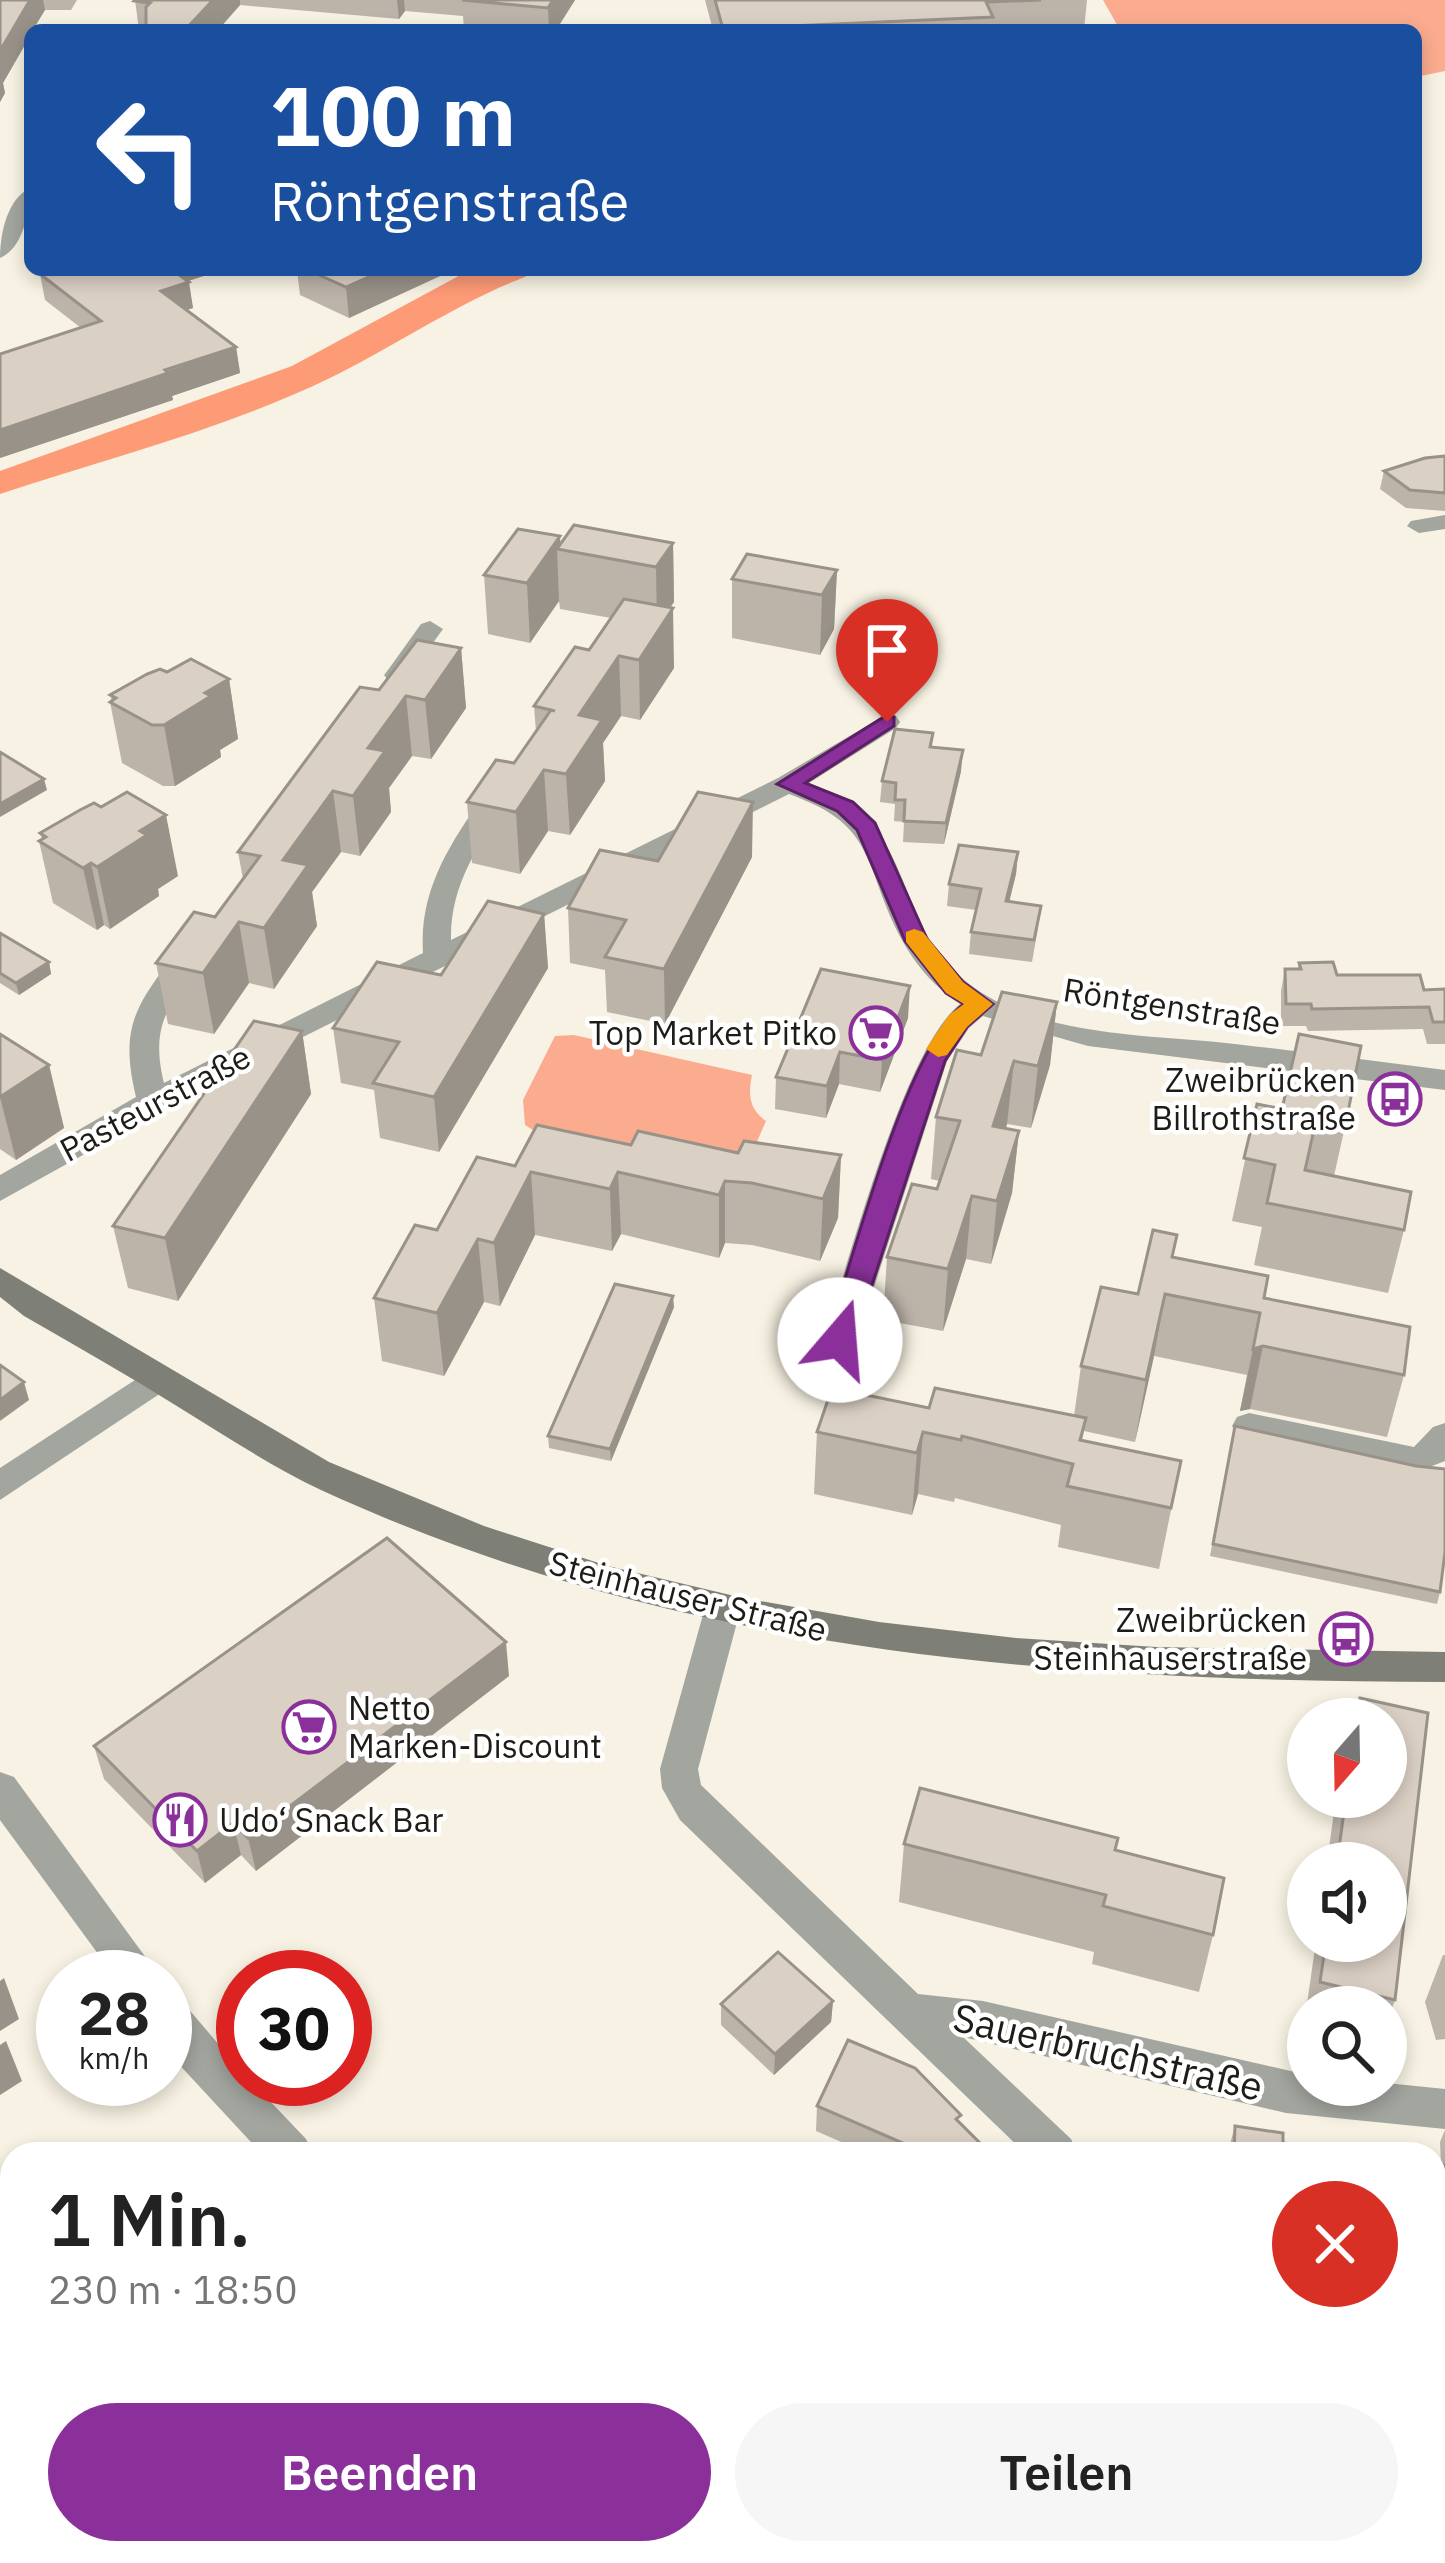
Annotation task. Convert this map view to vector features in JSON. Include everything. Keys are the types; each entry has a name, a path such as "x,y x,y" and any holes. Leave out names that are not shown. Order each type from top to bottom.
{"main road":[{"name":"Steinhauser Straße","path":"0,1280 36,1307 330,1478 479,1541 722,1611 885,1641 1041,1657 1203,1667 1445,1667"}],"street":[{"path":"0,251 24,205"},
{"path":"1419,526 1445,522"},
{"path":"386,690 430,629"},
{"name":"Pasteurstraße","path":"0,1190 153,1101 788,784 887,722"},
{"path":"438,958 436,908 443,878 504,784"},
{"name":"Röntgenstraße","path":"788,784 845,807 867,827 916,941 954,987 981,1004 1055,1027 1148,1043 1445,1080"},
{"path":"153,1101 138,1049 140,1032 200,940"},
{"path":"840,1340 932,1060 958,1021 981,1004"},
{"path":"0,1486 158,1378"},
{"path":"1249,1426 1414,1460 1430,1456 1445,1436"},
{"path":"722,1611 685,1733 679,1769 682,1788 694,1808 1044,2142"},
{"path":"0,1789 119,1950"},
{"name":"Sauerbruchstraße","path":"913,2013 983,2020 1286,2093 1445,2109"},
{"path":"192,2048 280,2142"}],"shaded area":[{"path":"1103,0 1445,0 1445,71 1422,76 1422,24 1117,24"},
{"path":"459,276 529,276 291,396 0,494 0,471 292,366"},
{"path":"574,1035 752,1075 751,1101 766,1121 749,1160 552,1142 525,1125 523,1100 555,1036"}],"building":[{"path":"0,0 30,0 0,51"},
{"path":"213,0 191,24 146,24 150,3 134,1"},
{"path":"462,0 553,0 548,8"},
{"path":"715,0 1041,0 986,2 993,17 722,24"},
{"path":"43,276 180,276 189,282 161,291 236,347 0,430 0,354 101,321"},
{"path":"321,276 371,276 346,287"},
{"path":"1445,456 1445,493 1410,490 1384,471 1425,458"},
{"path":"574,525 673,543 656,567 557,549"},
{"path":"518,529 560,536 527,583 484,575"},
{"path":"747,554 837,570 822,595 732,579"},
{"path":"624,599 673,608 639,660 619,656 579,715 602,720 566,774 544,770 516,812 467,802 496,760 514,763 551,710 534,706 575,647 589,650"},
{"path":"417,640 461,648 425,700 406,696 368,748 385,751 353,796 333,791 283,860 308,865 264,928 239,922 203,973 156,963 194,912 215,917 260,856 238,852 360,687 379,690"},
{"path":"191,659 229,679 164,725 152,725 110,702 116,698 110,695 147,674 160,669 167,672"},
{"path":"895,729 933,733 930,747 963,750 946,823 904,821 905,800 895,800 896,783 882,781"},
{"path":"0,752 44,779 0,804"},
{"path":"127,792 166,815 140,831 147,835 97,867 91,863 83,868 39,841 46,837 40,833 80,810 94,803 101,807"},
{"path":"698,792 753,802 664,969 605,957 626,920 568,908 600,850 658,861"},
{"path":"959,845 1018,852 1006,901 1041,906 1034,940 971,932 981,889 949,884"},
{"path":"488,901 544,914 434,1097 373,1083 399,1042 333,1028 377,962 441,975"},
{"path":"0,933 49,962 16,983 0,973"},
{"path":"1333,962 1337,975 1420,975 1424,990 1445,989 1445,1022 1433,1022 1429,1007 1312,1009 1311,1004 1286,1004 1285,969 1301,969 1299,963"},
{"path":"821,969 910,986 882,1060 840,1052 827,1086 776,1077"},
{"path":"1002,992 1057,1002 1038,1066 1014,1061 993,1126 1019,1131 997,1201 972,1196 948,1269 887,1257 912,1184 937,1189 960,1121 936,1117 957,1050 981,1055"},
{"path":"254,1021 302,1031 165,1238 113,1226"},
{"path":"0,1034 49,1065 0,1097"},
{"path":"1299,1034 1361,1046 1346,1122 1317,1116 1305,1170 1411,1192 1404,1230 1267,1203 1275,1165 1244,1158 1257,1104 1282,1109"},
{"path":"537,1125 631,1145 638,1131 738,1153 744,1141 841,1155 823,1199 725,1181 719,1195 618,1172 610,1189 531,1172 494,1243 478,1239 437,1313 374,1298 415,1225 437,1230 477,1157 515,1166"},
{"path":"1153,1230 1177,1235 1172,1257 1268,1276 1264,1298 1410,1327 1404,1375 1263,1346 1253,1349 1260,1313 1165,1294 1146,1380 1081,1366 1101,1287 1138,1294"},
{"path":"615,1284 673,1296 610,1449 548,1436"},
{"path":"0,1365 24,1382 0,1400"},
{"path":"832,1388 929,1408 935,1388 1086,1418 1080,1440 1181,1461 1171,1508 1067,1486 1073,1464 962,1436 961,1440 923,1432 917,1453 817,1432"},
{"path":"1235,1426 1445,1469 1440,1592 1213,1544"},
{"name":"Netto Marken-Discount","path":"387,1538 506,1642 248,1838 233,1823 197,1851 94,1746"},
{"path":"1407,1708 1428,1713 1407,1896 1407,1842 1340,1842 1343,1818 1407,1818"},
{"path":"920,1788 1118,1838 1115,1850 1224,1878 1213,1935 1103,1906 1106,1895 904,1844"},
{"path":"778,1952 833,2001 775,2054 721,2004"},
{"path":"1323,1962 1399,1962 1397,1986 1320,1982"},
{"path":"848,2040 915,2068 961,2115 956,2119 979,2142 900,2142 817,2106"},
{"path":"1235,2126 1283,2133 1283,2142 1234,2142"}],"slow traffic":[{"path":"914,937 954,987 981,1004 958,1021 938,1049"}],"place":[{"name":"Top Market Pitko","path":"876,1033"},
{"name":"Zweibrücken Billrothstraße","path":"1395,1099"},
{"name":"Zweibrücken Steinhauserstraße","path":"1346,1639"},
{"name":"Netto Marken-Discount","path":"309,1727"},
{"name":"Udo‘ Snack Bar","path":"180,1820"}],"route":[{"path":"840,1340 932,1060 958,1021 981,1004 954,987 916,941 897,903 881,850 867,827 823,795 788,784 887,722"}]}
